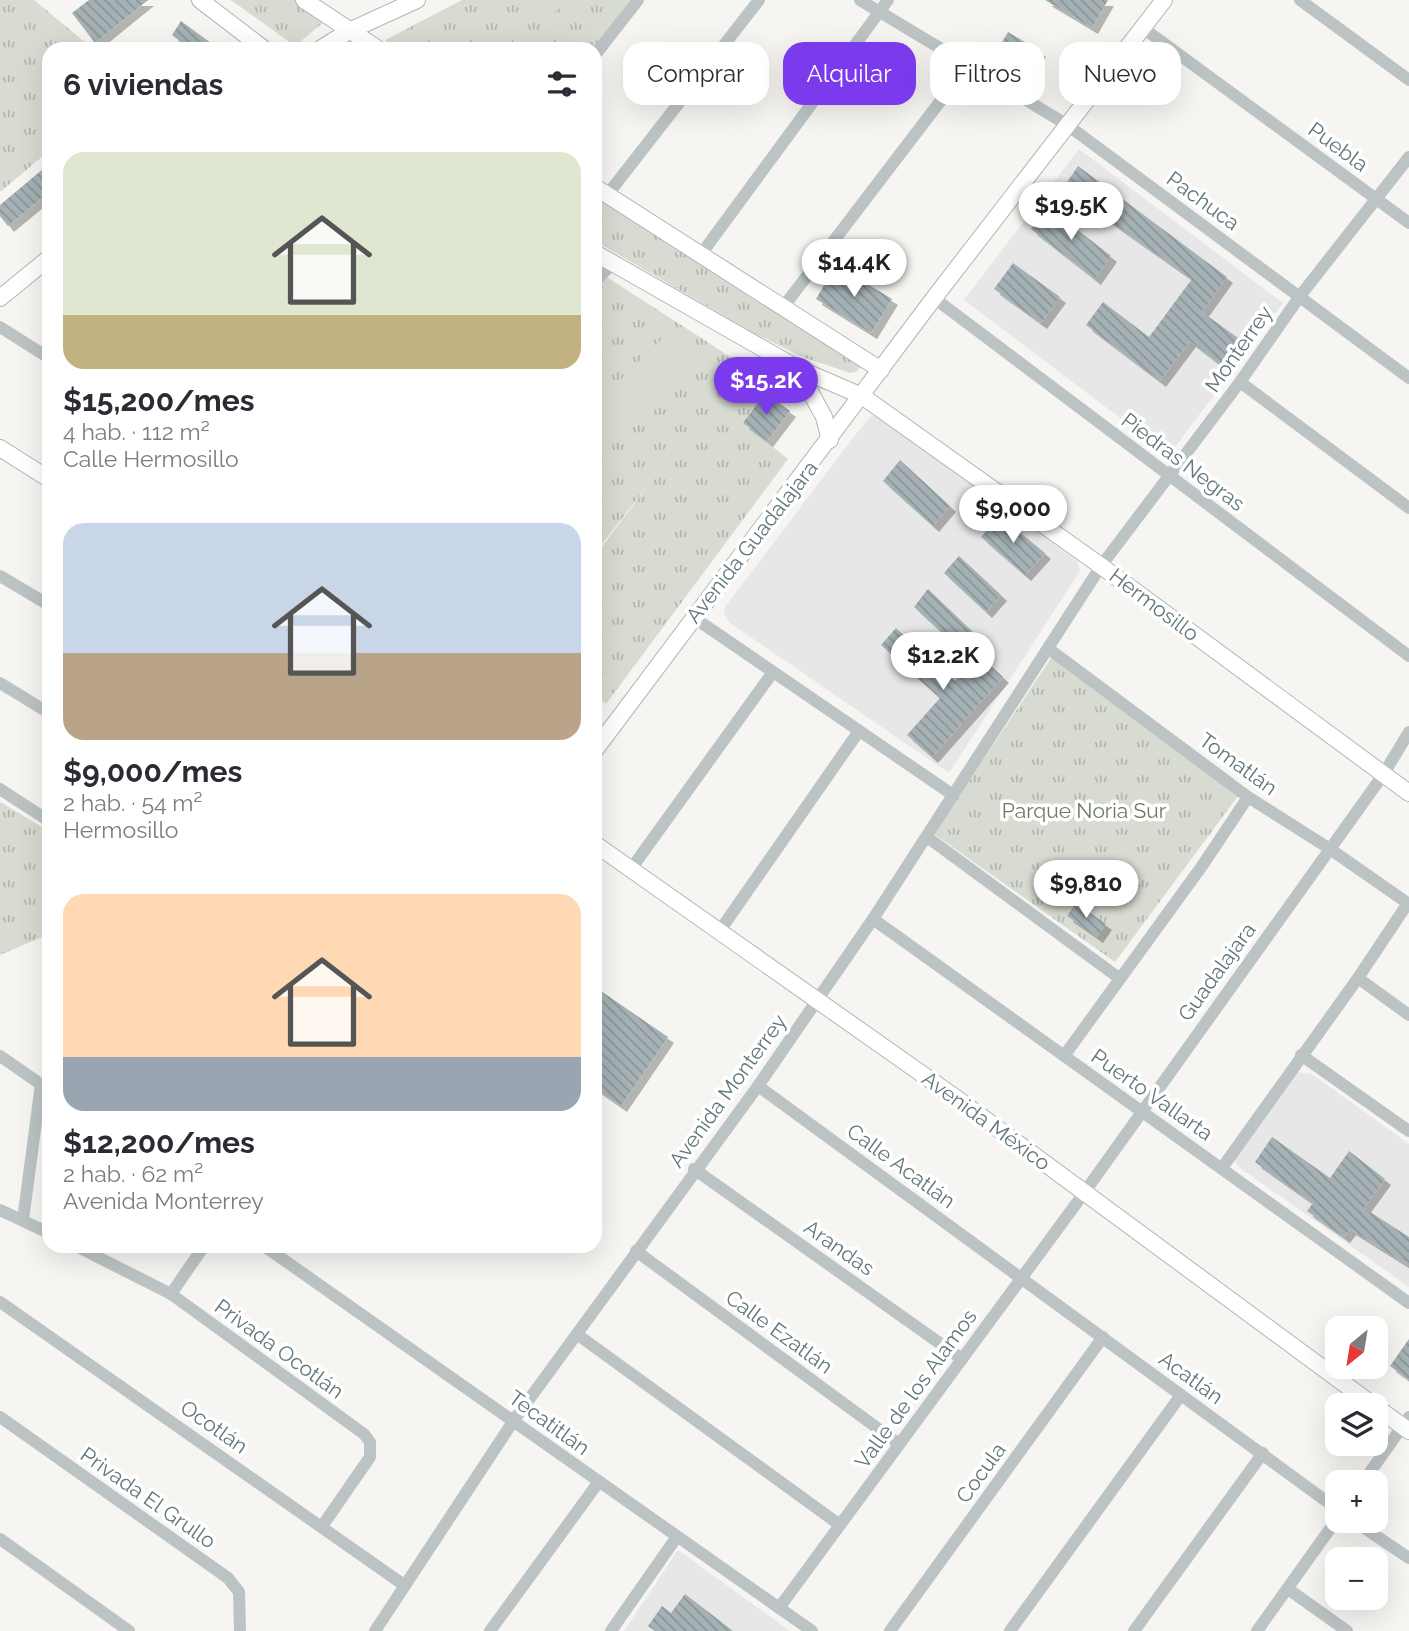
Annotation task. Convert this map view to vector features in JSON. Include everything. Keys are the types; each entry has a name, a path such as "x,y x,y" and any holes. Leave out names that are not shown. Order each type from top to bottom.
{"main road":[{"path":"200,0 255,42"},
{"path":"304,0 367,42"},
{"path":"331,42 417,0"},
{"name":"Avenida Guadalajara","path":"602,740 1066,124 1164,0"},
{"path":"602,191 881,370"},
{"name":"Hermosillo","path":"602,258 797,368 862,396 1101,566 1409,793"},
{"path":"0,298 42,264"},
{"path":"797,368 824,417 830,440"},
{"path":"0,448 42,475"},
{"name":"Avenida México","path":"602,849 721,929 1356,1393"},
{"name":"Avenida México","path":"1388,1414 1407,1425"}],"street":[{"path":"602,46 638,0"},
{"path":"602,189 759,0"},
{"name":"Pachuca","path":"860,0 930,42"},
{"path":"702,253 888,0"},
{"path":"1300,0 1409,80"},
{"name":"Puebla","path":"1143,28 1409,223"},
{"path":"784,306 937,105"},
{"name":"Pachuca","path":"1034,105 1066,124 1409,378"},
{"name":"Monterrey","path":"1101,566 1240,382 1300,296 1378,200 1409,157"},
{"path":"602,274 612,264"},
{"name":"Piedras Negras","path":"934,298 1409,656"},
{"path":"0,327 42,354"},
{"path":"1240,382 1409,508"},
{"name":"Avenida Monterrey","path":"375,1631 514,1420 578,1335 694,1169 758,1086 873,919 1101,566"},
{"path":"0,576 42,601"},
{"path":"693,617 953,796"},
{"name":"Tomatlán","path":"1049,649 1248,797 1330,849 1408,904"},
{"path":"631,869 773,672"},
{"path":"0,683 42,709"},
{"path":"721,929 859,731"},
{"name":"Guadalajara","path":"1084,1193 1140,1111 1330,849 1409,732"},
{"path":"0,789 42,816"},
{"path":"1064,1056 1202,866 1248,797"},
{"path":"927,837 1119,978"},
{"path":"1222,1168 1408,904"},
{"name":"Puerto Vallarta","path":"873,919 1409,1303"},
{"path":"1358,978 1409,1015"},
{"path":"1301,1055 1409,1131"},
{"path":"0,1056 42,1085"},
{"name":"Calle Acatlán","path":"758,1086 1022,1277"},
{"path":"23,1220 42,1105"},
{"name":"Arandas","path":"694,1169 962,1359"},
{"name":"Valle de los Alamos","path":"779,1608 1084,1193"},
{"path":"0,1210 42,1230"},
{"name":"Calle Ezatlán","path":"636,1251 899,1444"},
{"name":"Privada Ocotlán","path":"90,1253 171,1294 364,1434 370,1442 370,1457 323,1525"},
{"path":"171,1294 199,1253"},
{"name":"Tecatitlán","path":"274,1253 812,1631"},
{"name":"Acatlán","path":"1022,1277 1325,1500"},
{"name":"Ocotlán","path":"0,1302 323,1525 404,1586"},
{"path":"578,1335 840,1525"},
{"name":"Cocula","path":"890,1631 1102,1337"},
{"path":"1010,1631 1181,1395"},
{"name":"Privada El Grullo","path":"0,1417 228,1578 239,1592 240,1631"},
{"path":"1372,1470 1407,1425"},
{"path":"1135,1631 1263,1453"},
{"path":"490,1631 598,1483"},
{"path":"1257,1631 1327,1533"},
{"path":"1371,1533 1409,1559"},
{"path":"611,1631 676,1538"},
{"path":"0,1539 129,1631"},
{"path":"1288,1589 1347,1631"}],"shaded area":[{"path":"1079,149 1283,303 1169,455 964,300"},
{"path":"878,415 1077,561 1080,571 949,773 730,623 724,614 725,607 856,434 870,417"},
{"path":"1295,1072 1312,1074 1409,1144 1409,1287 1236,1165 1234,1155"},
{"path":"678,1550 790,1631 624,1631"}],"green space":[{"path":"0,0 34,0 85,42 42,42 42,157 0,192"},
{"path":"231,0 297,0 325,21 300,42 289,42"},
{"path":"462,0 630,0 599,42 385,40"},
{"path":"515,0 578,0 526,25"},
{"path":"602,195 863,364 856,372 850,373 800,356 754,333 602,245"},
{"path":"605,276 771,383 743,423 788,459 606,704 602,701 602,547 655,476 602,544 602,280"},
{"path":"665,336 696,366 645,416 614,386"},
{"path":"602,388 636,420 602,455"},
{"name":"Parque Noria Sur","path":"1053,655 1238,796 1115,962 934,834"},
{"path":"0,802 42,827 42,937 0,955"}],"building":[{"path":"89,0 148,0 96,42 72,13"},
{"path":"1045,0 1108,0 1092,28"},
{"path":"181,21 210,42 181,42 172,35"},
{"path":"1008,32 1025,42 1002,42"},
{"path":"1078,166 1227,277 1202,312 1245,343 1226,369 1190,341 1160,381 1086,325 1103,302 1149,337 1192,279 1063,188"},
{"path":"42,170 42,198 8,226 0,216 0,205"},
{"path":"1047,206 1111,256 1095,279 1031,229"},
{"path":"1013,263 1060,297 1041,323 994,289"},
{"path":"836,265 892,299 871,333 816,299"},
{"path":"765,393 790,411 767,441 743,423"},
{"path":"900,460 950,506 933,526 883,481"},
{"path":"1000,516 1045,553 1025,575 981,537"},
{"path":"959,556 1001,595 986,612 944,573"},
{"path":"928,589 975,634 962,651 914,607"},
{"path":"896,628 955,681 979,655 1003,677 932,757 907,735 940,698 881,645"},
{"path":"1076,903 1106,924 1097,937 1067,916"},
{"path":"602,992 668,1037 621,1106 602,1093"},
{"path":"1272,1137 1330,1178 1349,1151 1385,1179 1364,1208 1409,1237 1409,1266 1350,1229 1344,1237 1307,1211 1313,1203 1255,1162"},
{"path":"1409,1339 1409,1380 1390,1366"},
{"path":"685,1594 733,1631 655,1631 648,1626 662,1606 671,1613"}]}
